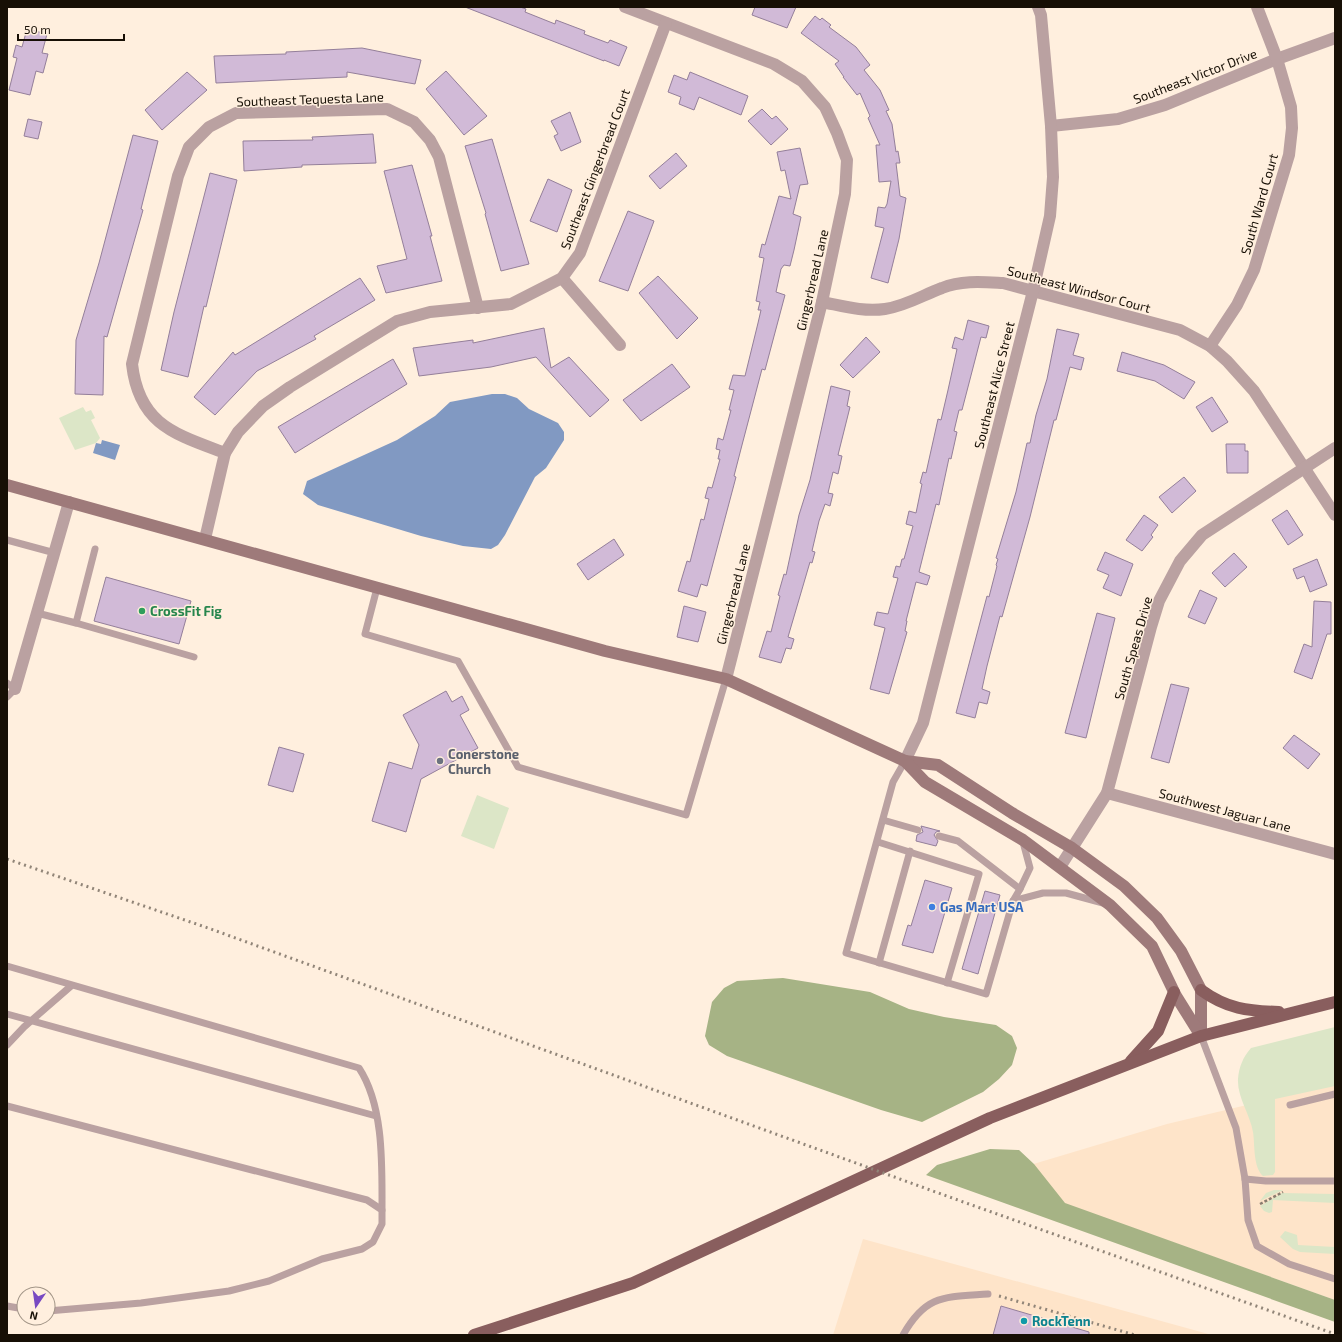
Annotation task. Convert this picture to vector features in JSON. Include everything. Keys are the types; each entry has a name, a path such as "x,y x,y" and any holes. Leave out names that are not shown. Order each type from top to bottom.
{"main road":[{"path":"7,485 605,651 726,679 905,761 938,765 1012,813 1072,848 1124,886 1157,918 1181,952 1201,990 1201,1036"},
{"path":"905,761 926,782 1023,840 1110,905 1152,946 1174,992 1201,1036"},
{"path":"1201,990 1226,1005 1250,1011 1292,1013"},
{"path":"1128,1064 1158,1032 1174,992"},
{"path":"474,1335 633,1283 990,1118 1128,1064 1201,1036 1335,1002"}],"street":[{"name":"Gingerbread Lane","path":"625,7 774,64 802,81 825,107 837,133 846,160 845,194 822,302 726,679"},
{"name":"Southeast Alice Street","path":"905,761 923,723 1033,291 1050,216 1053,177 1051,126 1041,15 1038,7"},
{"name":"South Ward Court","path":"1210,346 1237,304 1254,270 1289,155 1292,128 1291,107 1277,59 1257,7"},
{"name":"Southeast Gingerbread Court","path":"205,539 225,453 238,432 264,406 290,387 397,321 430,312 511,304 562,278 580,253 666,23"},
{"name":"Southeast Victor Drive","path":"1051,126 1118,119 1132,115 1164,105 1277,59 1335,38"},
{"name":"Southeast Tequesta Lane","path":"225,453 186,438 160,423 141,402 134,384 132,364 178,176 189,147 209,127 236,113 387,109 414,122 430,140 438,157 478,308"},
{"path":"562,278 620,345"},
{"name":"Southeast Windsor Court","path":"822,302 861,310 885,309 902,306 944,287 959,283 1003,283 1180,330 1210,346 1227,361 1254,391 1335,515"},
{"name":"South Speas Drive","path":"1060,867 1107,793 1151,627 1159,602 1180,561 1202,535 1335,448"},
{"path":"10,690 37,613 70,502"},
{"name":"Southwest Jaguar Lane","path":"1107,793 1335,854"}],"lane":[{"path":"7,540 55,553"},
{"path":"76,623 96,549"},
{"path":"377,588 365,634 458,661 518,767 686,814 726,679"},
{"path":"37,613 194,657"},
{"path":"905,761 893,782 878,842 846,954 986,994 1013,901 1030,868 1023,840"},
{"path":"883,820 918,830"},
{"path":"939,836 958,841 1020,889"},
{"path":"878,842 979,874"},
{"path":"879,963 910,851"},
{"path":"947,983 979,874 986,863"},
{"path":"1013,901 1043,893 1066,893 1110,905"},
{"path":"7,966 359,1068 371,1089 382,1158 382,1224 373,1242 362,1249 322,1259 269,1281 229,1291 141,1303 56,1310"},
{"path":"7,1045 31,1020 72,986"},
{"path":"7,1014 376,1116"},
{"path":"1201,1036 1236,1128 1245,1179 1248,1220 1257,1246 1289,1264 1335,1279"},
{"path":"1290,1105 1335,1094"},
{"path":"7,1106 367,1200 382,1210"},
{"path":"1245,1179 1266,1181 1335,1181"},
{"path":"903,1335 912,1318 930,1302 953,1296 988,1294"}],"path":[{"path":"1260,1204 1284,1192"}],"shaded area":[{"path":"1335,1084 1335,1300 990,1177 1167,1124"},
{"path":"863,1239 1212,1335 833,1335"}],"green space":[{"path":"83,407 86,412 91,410 95,418 91,420 100,438 96,443 75,450 59,418"},
{"path":"477,795 509,808 494,849 461,836"},
{"path":"783,978 870,992 909,1009 944,1017 996,1025 1012,1036 1017,1048 1012,1065 999,1079 983,1092 922,1122 881,1110 727,1056 709,1045 705,1036 712,1002 724,988 737,981"},
{"path":"1335,1027 1335,1086 1275,1099 1275,1172 1273,1175 1263,1176 1256,1162 1253,1132 1238,1086 1239,1070 1242,1062 1251,1048"},
{"path":"990,1149 1019,1150 1034,1164 1065,1203 1335,1300 1335,1322 926,1175 937,1165"},
{"path":"1274,1190 1283,1190 1260,1201 1266,1193"},
{"path":"1282,1193 1335,1194 1335,1203 1273,1200 1272,1212 1269,1213 1264,1211 1260,1206"},
{"path":"1285,1231 1297,1235 1298,1245 1335,1247 1335,1254 1300,1252 1293,1249 1280,1237"}],"water":[{"path":"492,394 505,394 517,398 529,409 558,423 564,432 564,440 546,468 535,477 505,535 498,545 491,549 463,546 421,536 318,505 303,494 307,481 397,440 435,416 450,402"},
{"path":"102,440 120,445 115,460 93,453 96,443 101,444"}],"building":[{"path":"465,7 520,7 526,9 525,12 555,24 556,20 585,31 584,34 608,43 610,40 627,47 619,66"},
{"path":"755,7 796,7 787,28 752,15"},
{"path":"815,16 820,20 822,18 831,25 829,27 856,47 870,65 864,70 880,90 889,110 886,111 892,124 896,152 898,151 900,163 896,163 900,196 906,198 899,239 888,283 871,278 884,228 875,226 878,207 885,208 887,204 891,181 879,182 876,145 880,145 868,118 870,116 860,93 857,95 843,77 835,64 839,61 801,33"},
{"path":"27,29 47,34 42,53 48,54 43,73 36,71 30,95 9,90 17,58 13,57 16,45 22,47"},
{"path":"362,48 421,60 415,84 347,72 347,77 216,83 214,56 286,54 286,52"},
{"path":"446,71 487,116 464,135 426,89"},
{"path":"187,72 207,90 162,130 145,110"},
{"path":"690,72 748,96 741,115 699,97 694,110 679,104 681,97 668,92 674,75 687,80"},
{"path":"762,109 772,119 776,116 788,129 771,145 748,121"},
{"path":"570,112 581,142 561,151 554,136 558,134 551,121"},
{"path":"28,119 42,122 38,139 24,136"},
{"path":"373,134 376,163 302,165 302,167 244,171 243,141 313,140 312,137"},
{"path":"133,135 158,141 141,209 143,210 107,337 104,336 103,395 75,394 76,340 99,263"},
{"path":"492,139 529,264 501,271 485,214 486,213 465,146"},
{"path":"800,148 808,184 800,185 793,214 801,217 794,250 790,266 784,265 781,269 776,292 785,295 765,370 762,369 734,476 736,477 707,586 701,584 697,597 678,591 687,561 690,562 701,519 704,520 709,499 705,498 708,487 712,488 720,459 718,459 720,450 716,449 718,438 723,440 731,410 729,410 734,390 729,389 733,375 745,376 758,323 761,310 758,310 760,302 756,301 764,258 759,257 762,244 765,245 779,196 791,199 785,170 781,171 777,152"},
{"path":"676,153 687,166 660,189 649,176"},
{"path":"412,165 432,236 430,236 442,281 386,293 377,266 407,259 384,171"},
{"path":"210,173 237,180 206,307 204,306 188,377 161,370 174,312"},
{"path":"548,179 572,190 557,232 530,221"},
{"path":"628,211 654,221 628,291 599,281"},
{"path":"658,276 698,318 677,339 639,293"},
{"path":"360,278 375,300 314,336 316,339 257,371 215,415 194,397 233,352 235,355"},
{"path":"968,320 989,326 986,338 981,337 962,410 959,410 954,431 957,432 951,459 949,458 939,505 936,504 919,572 930,576 927,585 916,582 906,621 905,631 907,632 889,694 870,689 885,628 874,625 877,612 888,614 898,578 893,577 896,566 900,567 902,559 904,559 913,526 906,524 909,511 916,513 922,484 920,483 923,472 926,473 938,419 941,420 957,349 952,348 955,337 963,340"},
{"path":"544,328 551,368 569,357 609,400 590,417 536,357 491,367 419,376 413,348 473,340 473,343"},
{"path":"1057,329 1079,334 1073,355 1084,358 1081,370 1070,367 1056,420 1054,420 1030,517 1002,617 1000,616 987,666 982,689 990,692 987,704 979,702 975,718 956,713 987,596 989,597 997,566 998,559 996,558 1016,492 1027,443 1030,443 1036,415 1047,379"},
{"path":"866,337 880,352 853,378 840,365"},
{"path":"1122,352 1164,365 1195,382 1184,399 1155,381 1117,371"},
{"path":"393,359 407,384 295,453 278,427"},
{"path":"672,364 690,387 641,421 623,400"},
{"path":"831,386 850,391 847,406 850,407 838,455 842,456 838,474 833,472 828,493 833,494 830,506 825,504 819,521 812,551 815,552 812,563 810,562 788,637 794,639 791,649 786,648 781,663 759,657 767,631 771,632 780,596 778,595 784,574 786,575 799,515 810,480"},
{"path":"1212,397 1228,422 1212,432 1196,407"},
{"path":"1226,444 1245,444 1245,451 1248,451 1248,473 1227,473"},
{"path":"1184,477 1196,491 1172,513 1159,497"},
{"path":"1287,510 1303,535 1288,545 1272,520"},
{"path":"1144,515 1158,525 1151,535 1153,537 1142,551 1126,540"},
{"path":"614,539 624,555 588,580 577,564"},
{"path":"1105,552 1133,564 1121,596 1103,588 1109,575 1097,570"},
{"path":"1234,553 1247,567 1225,587 1212,573"},
{"path":"1317,559 1327,585 1310,592 1304,576 1297,579 1293,569"},
{"name":"CrossFit Fig","path":"106,577 191,601 179,644 94,621"},
{"path":"1200,590 1217,598 1205,624 1188,617"},
{"path":"1314,601 1331,602 1331,634 1327,634 1312,679 1294,672 1304,644 1312,647"},
{"path":"684,606 706,612 698,642 677,637"},
{"path":"1097,613 1115,618 1086,738 1065,733"},
{"path":"1171,684 1189,688 1169,763 1151,758"},
{"name":"Conerstone Church","path":"446,691 452,702 462,696 469,710 460,715 478,748 421,779 406,832 372,821 389,762 412,769 419,745 403,715"},
{"path":"1294,735 1320,754 1308,769 1283,748"},
{"path":"279,747 304,754 293,792 268,785"},
{"path":"921,826 940,831 936,832 934,835 938,841 936,846 916,841 917,835 923,832"},
{"name":"Gas Mart USA","path":"925,880 952,888 933,953 902,945 908,925 911,926"},
{"path":"985,891 1000,895 978,974 962,969"},
{"name":"RockTenn","path":"1001,1306 1089,1332 1089,1335 993,1335"}],"railway":[{"path":"7,859 208,928 955,1199 1335,1334"},
{"path":"999,1296 1135,1335"}],"place":[{"name":"CrossFit Fig","path":"142,611"},
{"name":"Conerstone Church","path":"440,761"},
{"name":"Gas Mart USA","path":"932,907"},
{"name":"RockTenn","path":"1024,1321"}]}
